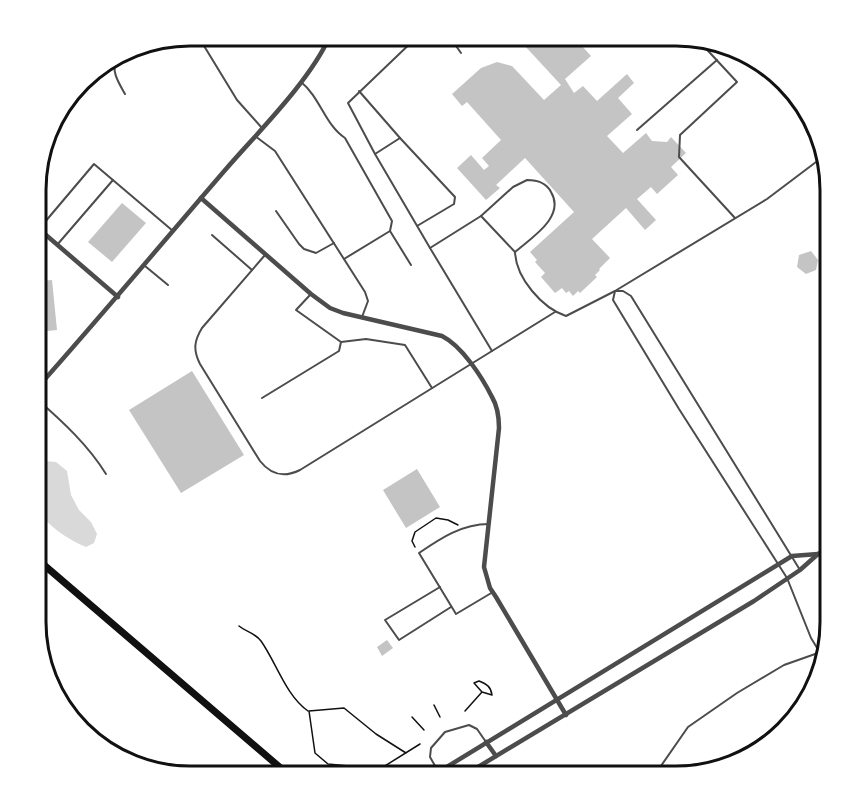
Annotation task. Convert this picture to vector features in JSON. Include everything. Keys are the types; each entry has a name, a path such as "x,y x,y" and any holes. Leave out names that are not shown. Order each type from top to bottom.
{"main road":[{"path":"47,567 278,766"}],"street":[{"path":"46,378 301,82 325,46"},
{"path":"201,198 330,308 442,336 453,341 471,364 492,396 500,429 484,567 493,592 566,714"},
{"path":"46,235 118,297"},
{"path":"448,765 792,556 818,554"},
{"path":"481,765 754,601 800,570 818,554"},
{"path":"486,742 496,756"}],"lane":[{"path":"204,46 237,100 262,128"},
{"path":"407,46 348,103 375,154 492,351"},
{"path":"456,47 461,53"},
{"path":"708,50 737,82 680,135 679,157 735,218"},
{"path":"637,130 717,60"},
{"path":"114,69 125,94"},
{"path":"301,82 313,93 336,132 345,138 392,221 390,231 411,265"},
{"path":"359,91 455,197 454,204 417,226"},
{"path":"255,136 275,151 365,292 368,301 362,317"},
{"path":"375,154 400,138"},
{"path":"481,216 515,252 515,262 520,273 543,302 555,312 566,316 615,291 767,199 817,161"},
{"path":"46,221 94,164 173,231"},
{"path":"57,245 113,180"},
{"path":"430,248 481,216 519,182 534,180 548,187 555,201 552,217 515,252"},
{"path":"276,211 304,249 316,253 334,243"},
{"path":"344,260 390,231"},
{"path":"212,235 252,270"},
{"path":"266,254 202,328 194,346 195,354 260,461 266,468 283,475 300,470 555,312"},
{"path":"144,265 168,285"},
{"path":"615,291 623,291 632,296 800,570"},
{"path":"615,291 613,300 679,409 787,578 817,649"},
{"path":"311,294 296,310 341,342 366,339 405,345 432,388"},
{"path":"262,398 339,351 341,342"},
{"path":"46,407 68,426 106,474"},
{"path":"489,524 472,524 439,540 420,553 456,614 493,592"},
{"path":"440,586 385,620 399,640 451,607"},
{"path":"662,765 688,727 737,693 784,665 816,653"},
{"path":"435,766 430,757 431,748 445,732 469,725 477,729 486,742"}],"path":[{"path":"420,553 412,542 415,532 436,518 448,520 464,528"},
{"path":"238,626 242,629 249,629 260,640 302,707 309,711 344,708 376,734 406,753"},
{"path":"479,681 486,684 491,689 492,695 482,692 474,683 479,681"},
{"path":"465,711 482,692"},
{"path":"434,705 440,717"},
{"path":"309,711 315,753 328,764 346,766"},
{"path":"412,717 424,730"},
{"path":"386,766 420,744"}],"shaded area":[{"path":"47,461 56,462 67,471 71,495 97,534 94,543 86,547 47,521"}],"building":[{"path":"526,47 583,47 591,56 565,79 574,93 583,86 597,101 627,74 634,83 618,98 632,114 607,136 623,153 646,133 652,141 667,142 671,137 686,153 671,167 678,175 657,194 651,187 637,199 656,220 645,230 626,208 592,239 610,258 599,269 595,275 597,277 580,293 578,291 573,296 562,288 555,293 541,277 545,273 530,252 574,212 525,158 496,185 500,188 486,200 457,168 471,155 484,170 489,166 482,158 501,140 467,102 462,106 452,94 481,68 497,62 512,66 544,100 561,85"},
{"path":"122,203 146,223 112,262 88,242"},
{"path":"811,251 818,260 816,270 806,274 797,267 799,255"},
{"path":"46,280 52,280 57,330 46,331"},
{"path":"192,371 244,455 181,493 129,410"},
{"path":"417,469 440,507 406,528 383,490"},
{"path":"387,640 393,648 382,656 377,647"}]}
